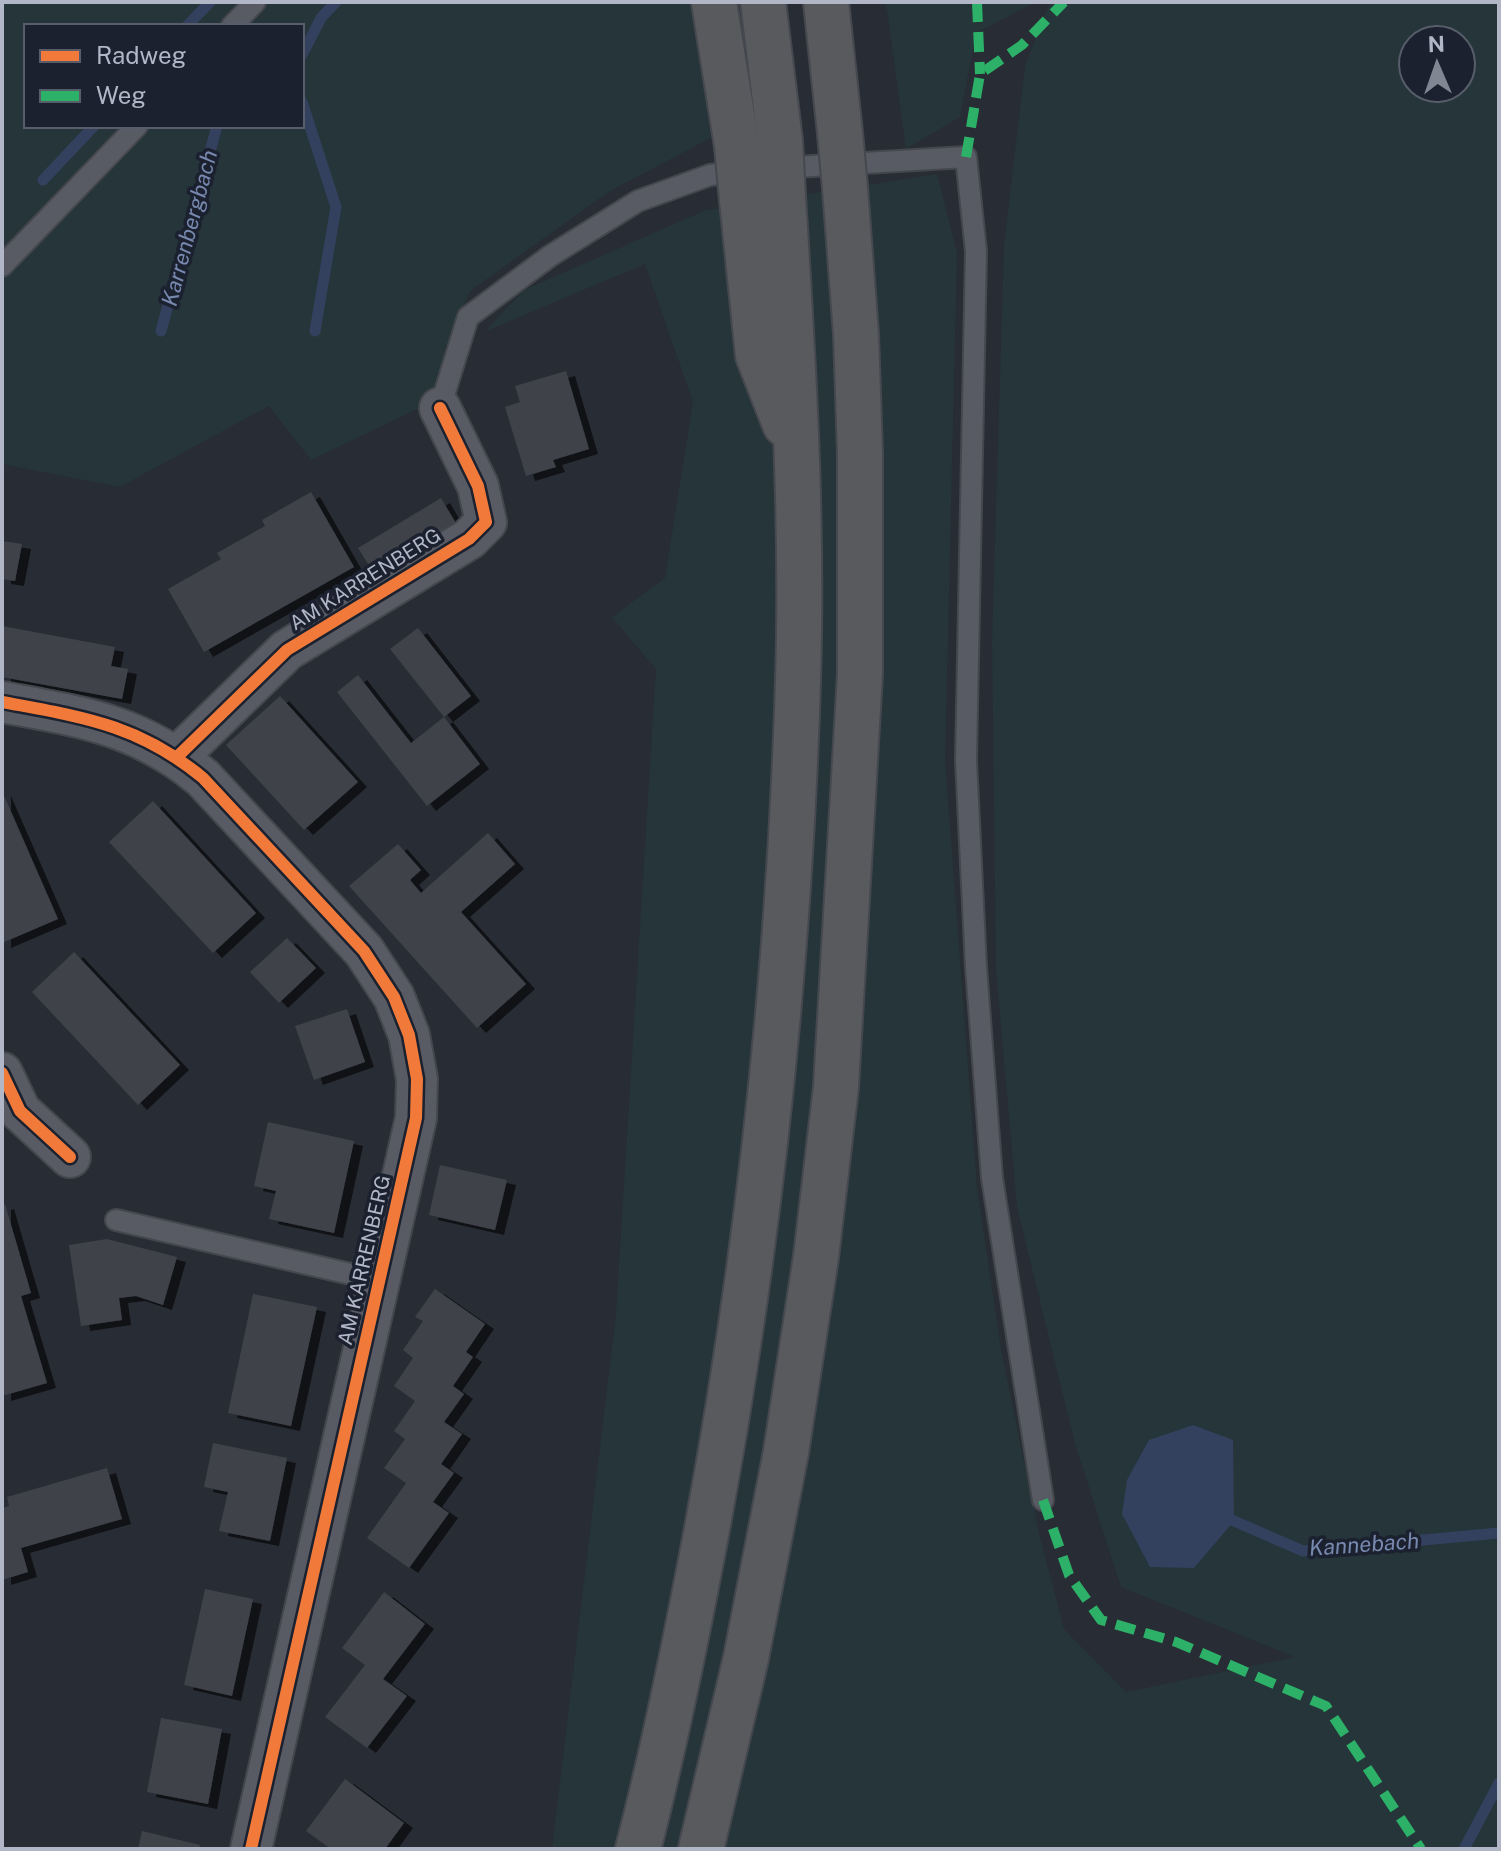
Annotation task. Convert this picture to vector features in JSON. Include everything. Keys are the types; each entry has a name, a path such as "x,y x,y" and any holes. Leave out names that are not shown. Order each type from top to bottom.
{"highway":[{"path":"714,2 737,146 763,198"},
{"path":"638,1849 682,1655 721,1457 772,1098 783,955 798,680 797,454 758,355 763,198 780,141 763,2"},
{"path":"701,1849 746,1658 786,1452 816,1257 836,1087 860,674 860,438 845,188 826,2"}],"street":[{"name":"AM KARRENBERG","path":"177,757 287,650 469,539 486,522 478,486 440,408"},
{"name":"AM KARRENBERG","path":"2,702 74,715 128,730 177,757 203,778 364,951 394,997 409,1035 417,1079 416,1118 251,1849"},
{"path":"2,1073 20,1111 70,1157"}],"lane":[{"path":"234,24 255,2"},
{"path":"2,266 135,128"},
{"path":"440,408 468,317 550,256 638,201 710,175 807,165 966,157 976,251 966,760 976,967 992,1178 1043,1500"},
{"name":"AM KARRENBERG","path":"116,1220 381,1281"}],"shaded area":[{"path":"2,2 691,2 711,138 610,191 470,291 445,348 436,400 311,460 269,406 120,487 2,464"},
{"path":"886,2 1036,2 976,33 960,117 906,149"},
{"path":"1050,2 1499,2 1499,1849 552,1849 616,1314 656,669 612,617 665,578 693,402 645,264 484,332 524,290 706,210 937,174 957,253 945,760 977,1187 1001,1350 1039,1533 1064,1629 1126,1692 1295,1657 1121,1587 1075,1444 1017,1207 996,971 992,641 1004,246 1025,66"}],"water":[{"path":"1193,1425 1233,1440 1234,1521 1194,1568 1150,1567 1122,1514 1127,1480 1149,1440"}],"building":[{"path":"566,371 589,449 553,460 556,467 526,476 505,407 520,402 515,386"},
{"path":"311,492 354,567 204,652 168,589 221,559 217,553 265,526 262,520"},
{"path":"441,498 457,525 375,575 358,548"},
{"path":"2,541 22,544 15,581 2,579"},
{"path":"2,626 115,647 111,666 128,669 122,699 2,677"},
{"path":"418,628 471,696 444,717 390,649"},
{"path":"358,675 411,743 444,717 480,764 427,806 337,692"},
{"path":"280,696 358,782 304,830 226,745"},
{"path":"2,791 58,919 2,943"},
{"path":"153,801 256,913 213,953 109,842"},
{"path":"488,833 515,864 461,912 526,984 477,1028 349,886 398,844 421,870 410,880 421,893"},
{"path":"287,938 316,968 279,1003 250,972"},
{"path":"74,952 180,1065 138,1105 32,992"},
{"path":"347,1009 365,1062 314,1080 295,1026"},
{"path":"268,1122 354,1141 334,1233 269,1219 276,1191 254,1186"},
{"path":"440,1165 507,1180 495,1230 429,1215"},
{"path":"5,1204 31,1293 21,1296 47,1383 2,1396 2,1205"},
{"path":"107,1239 177,1257 163,1305 136,1296 119,1298 122,1320 81,1326 69,1245"},
{"path":"435,1289 485,1324 466,1352 473,1357 453,1386 464,1394 444,1422 462,1434 441,1464 454,1473 433,1502 449,1513 409,1568 367,1538 406,1483 384,1468 405,1439 394,1431 415,1401 394,1386 413,1358 403,1350 423,1321 415,1317"},
{"path":"253,1294 317,1307 291,1426 228,1413"},
{"path":"213,1443 287,1458 270,1541 219,1531 228,1492 204,1487"},
{"path":"107,1468 122,1519 21,1548 28,1572 2,1580 2,1508 9,1506 7,1497"},
{"path":"205,1589 253,1599 232,1696 184,1685"},
{"path":"384,1592 425,1624 383,1679 407,1696 367,1748 325,1717 365,1665 342,1648"},
{"path":"161,1718 222,1729 208,1804 147,1792"},
{"path":"345,1779 404,1823 385,1849 331,1849 306,1831"},
{"path":"142,1831 200,1845 199,1849 138,1849"}],"waterway":[{"name":"Karrenbergbach","path":"189,24 210,2"},
{"name":"Karrenbergbach","path":"304,51 321,18 336,2"},
{"name":"Karrenbergbach","path":"304,108 336,207 315,331"},
{"name":"Karrenbergbach","path":"43,180 92,128"},
{"name":"Karrenbergbach","path":"161,331 216,128"},
{"name":"Kannebach","path":"1234,1521 1303,1551 1499,1533"},
{"name":"Kannebach","path":"1464,1849 1499,1783"}],"marked path":[{"path":"977,2 980,74"},
{"path":"966,157 980,74 1022,45 1064,2"},
{"path":"1043,1500 1069,1575 1101,1620 1176,1642 1326,1706 1421,1849"}],"cycle path":[{"path":"177,757 287,650 469,539 486,522 478,486 440,408"},
{"path":"2,702 84,718 132,734 155,745 203,778 364,951 394,997 409,1035 417,1079 416,1118 251,1849"},
{"path":"2,1073 20,1111 70,1157"}]}
